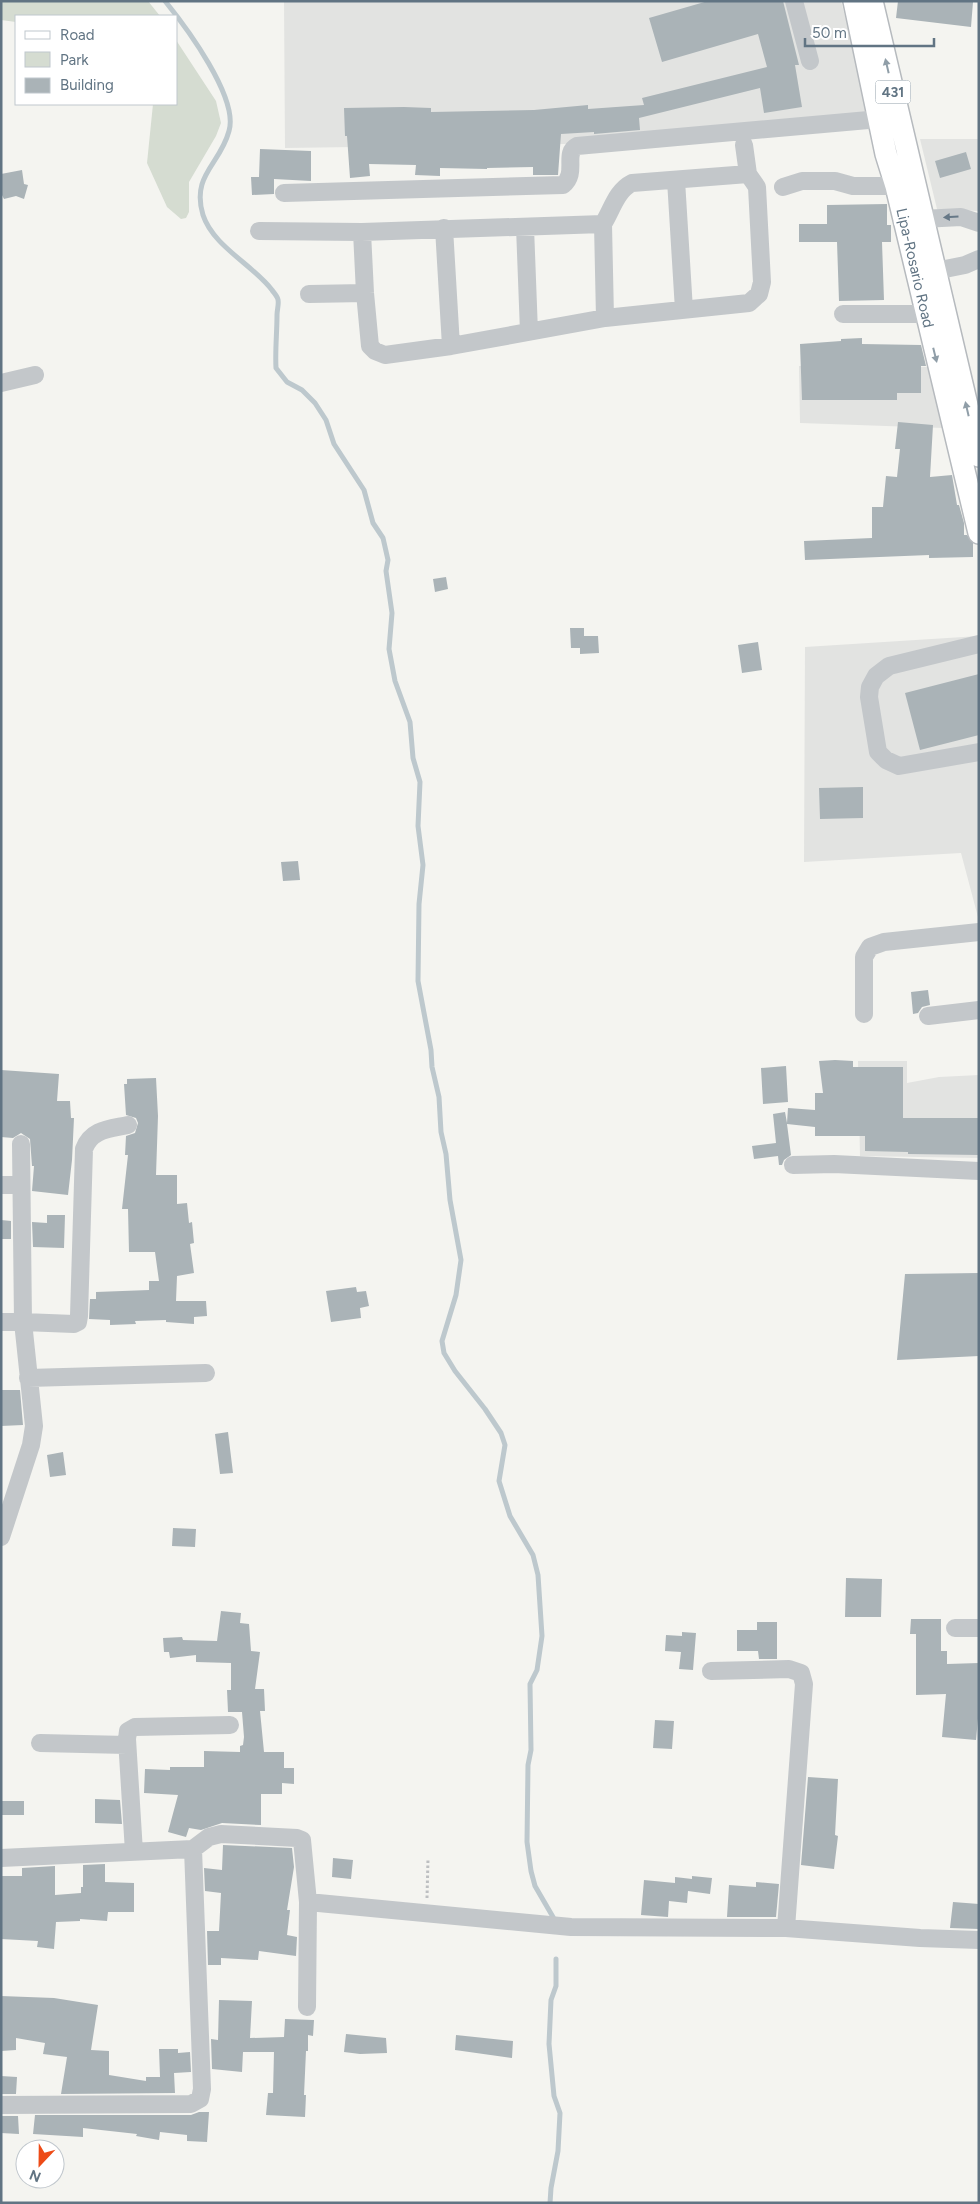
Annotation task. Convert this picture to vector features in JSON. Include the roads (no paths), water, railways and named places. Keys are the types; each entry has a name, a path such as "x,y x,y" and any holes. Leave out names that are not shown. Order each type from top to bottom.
{"main road":[{"name":"Lipa-Rosario Road","path":"854,1 889,118 905,184 926,314 979,533"},
{"name":"Lipa-Rosario Road","path":"872,1 889,118"},
{"name":"Lipa-Rosario Road","path":"905,184 922,220 979,456"}],"street":[{"path":"794,1 810,62"},
{"path":"284,193 563,185 570,176 570,152 577,146 889,118"},
{"path":"362,232 364,293 370,346 375,352 385,355 451,346 605,318 749,303 759,294 762,282 752,181 744,145"},
{"path":"605,318 603,224 625,186 632,183 676,180 752,181 802,192 827,191 853,186 905,184"},
{"path":"676,180 684,310"},
{"path":"922,220 961,217 979,223"},
{"path":"259,231 362,232 603,224"},
{"path":"525,227 530,332"},
{"path":"444,228 451,346"},
{"path":"935,271 966,265 979,259"},
{"path":"309,294 364,293"},
{"path":"843,314 926,314"},
{"path":"1,383 35,375"},
{"path":"979,644 889,666 876,676 870,687 869,697 878,752 886,760 899,766 979,752"},
{"path":"864,1014 864,957 870,947 884,942 979,932"},
{"path":"928,1016 979,1010"},
{"path":"1,1322 74,1324 78,1322 84,1149 87,1140 95,1133 128,1125"},
{"path":"1,1537 34,1426 23,1322 21,1144"},
{"path":"793,1165 834,1164 979,1171"},
{"path":"1,1185 21,1184"},
{"path":"28,1378 206,1373"},
{"path":"954,1628 979,1628"},
{"path":"711,1672 789,1669 801,1673 803,1694 786,1928"},
{"path":"134,1852 127,1744 128,1732 135,1728 230,1725"},
{"path":"40,1743 127,1744"},
{"path":"1,1858 193,1849 209,1836 221,1834 298,1838 302,1840 308,1902 307,2007"},
{"path":"1,2105 191,2104 200,2099 202,2089 193,1849"},
{"path":"308,1902 572,1927 786,1928 920,1938 979,1940"}],"waterway":[{"path":"165,1 175,15"},
{"path":"178,19 209,63 219,82 230,117 229,131 225,143 208,171 201,190 200,201 203,215 215,236 264,281 277,298 276,368 287,382 302,390 315,403 326,420 334,444 364,490 373,523 383,538 388,560 386,571 392,613 389,649 395,681 410,722 413,758 420,782 418,826 423,865 419,904 418,981 431,1050 432,1067 439,1097 441,1132 446,1154 450,1200 461,1260 456,1295 442,1341 444,1353 455,1371 501,1433 505,1445 499,1481 510,1516 533,1555 538,1575 542,1636 537,1670 530,1684 531,1750 528,1765 527,1842 535,1886 553,1917"},
{"path":"550,2203 558,2151 560,2113 554,2096 549,2044 551,2000 556,1986 556,1959"}]}
